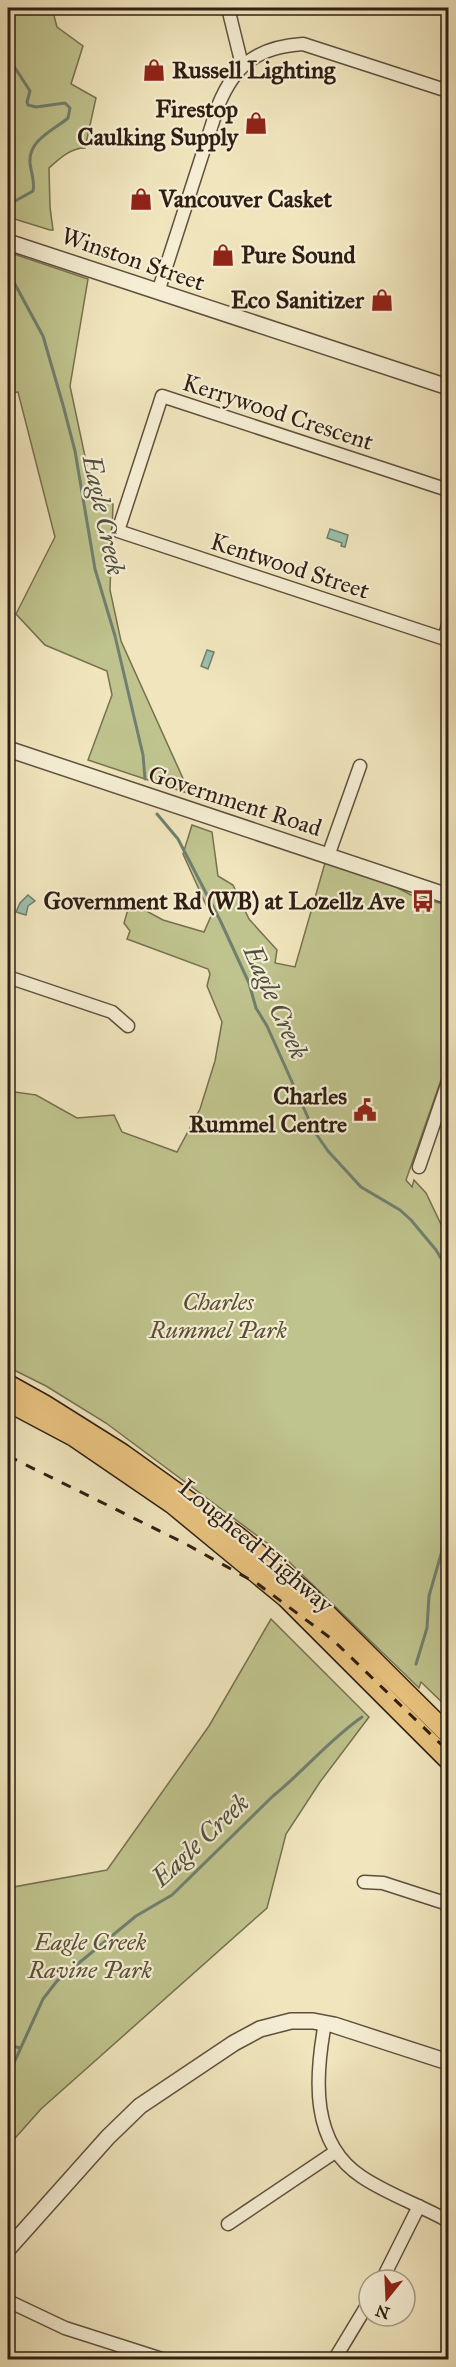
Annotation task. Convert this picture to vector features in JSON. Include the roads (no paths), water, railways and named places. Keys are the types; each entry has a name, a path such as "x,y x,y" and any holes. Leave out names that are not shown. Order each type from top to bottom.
{"main road":[{"name":"Lougheed Highway","path":"8,1384 122,1453 239,1537 305,1592 448,1734"},
{"name":"Lougheed Highway","path":"8,1402 74,1437 172,1504 286,1598 448,1760"}],"street":[{"path":"228,8 242,65"},
{"path":"158,292 218,106 226,85 242,65 267,50 285,45 303,44 448,91"},
{"name":"Winston Street","path":"8,242 448,387"},
{"name":"Kerrywood Crescent","path":"118,531 162,396 448,490"},
{"name":"Kentwood Street","path":"118,531 446,640"},
{"path":"446,640 448,625"},
{"name":"Government Road","path":"8,752 448,896"},
{"path":"328,856 360,766"},
{"path":"8,977 112,1012 129,1026"},
{"path":"420,1167 448,1082"},
{"path":"364,1882 383,1883 448,1904"},
{"path":"8,2249 121,2123 152,2097 246,2035 260,2029 291,2021 325,2023 448,2062"},
{"path":"325,2023 318,2058 318,2093 322,2119 335,2152 362,2177 448,2221"},
{"path":"228,2224 335,2152"},
{"path":"388,2268 418,2206"},
{"path":"8,2301 65,2328 165,2360"},
{"path":"334,2360 357,2322"}],"waterway":[{"name":"Eagle Creek","path":"8,57 30,91 28,105 36,107 65,103 70,108 68,118 43,136 33,148 30,155 33,191 8,205"},
{"name":"Eagle Creek","path":"8,265 10,275 43,336 63,405 75,451 95,569 115,636 143,755 145,779"},
{"name":"Eagle Creek","path":"157,814 178,839 220,920 249,983 256,1008 267,1026 314,1131 328,1151 361,1187 400,1210 411,1220 436,1250 448,1270"},
{"name":"Eagle Creek","path":"416,1664 427,1628 429,1596 448,1530"},
{"name":"Eagle Creek","path":"8,2076 43,1999 57,1981 136,1916 172,1895 273,1796 362,1717"},
{"path":"9,2045 20,2048"}],"railway":[{"path":"8,1456 184,1543 258,1584 333,1640 448,1751"}],"place":[{"name":"Russell Lighting","path":"154,70"},
{"name":"Firestop Caulking Supply","path":"256,123"},
{"name":"Vancouver Casket","path":"141,199"},
{"name":"Pure Sound","path":"223,255"},
{"name":"Eco Sanitizer","path":"382,300"},
{"name":"Government Rd (WB) at Lozellz Ave","path":"423,901"},
{"name":"Charles Rummel Centre","path":"365,1110"}],"park label":[{"name":"Charles Rummel Park","path":"218,1316"},
{"name":"Eagle Creek Ravine Park","path":"90,1956"}]}
